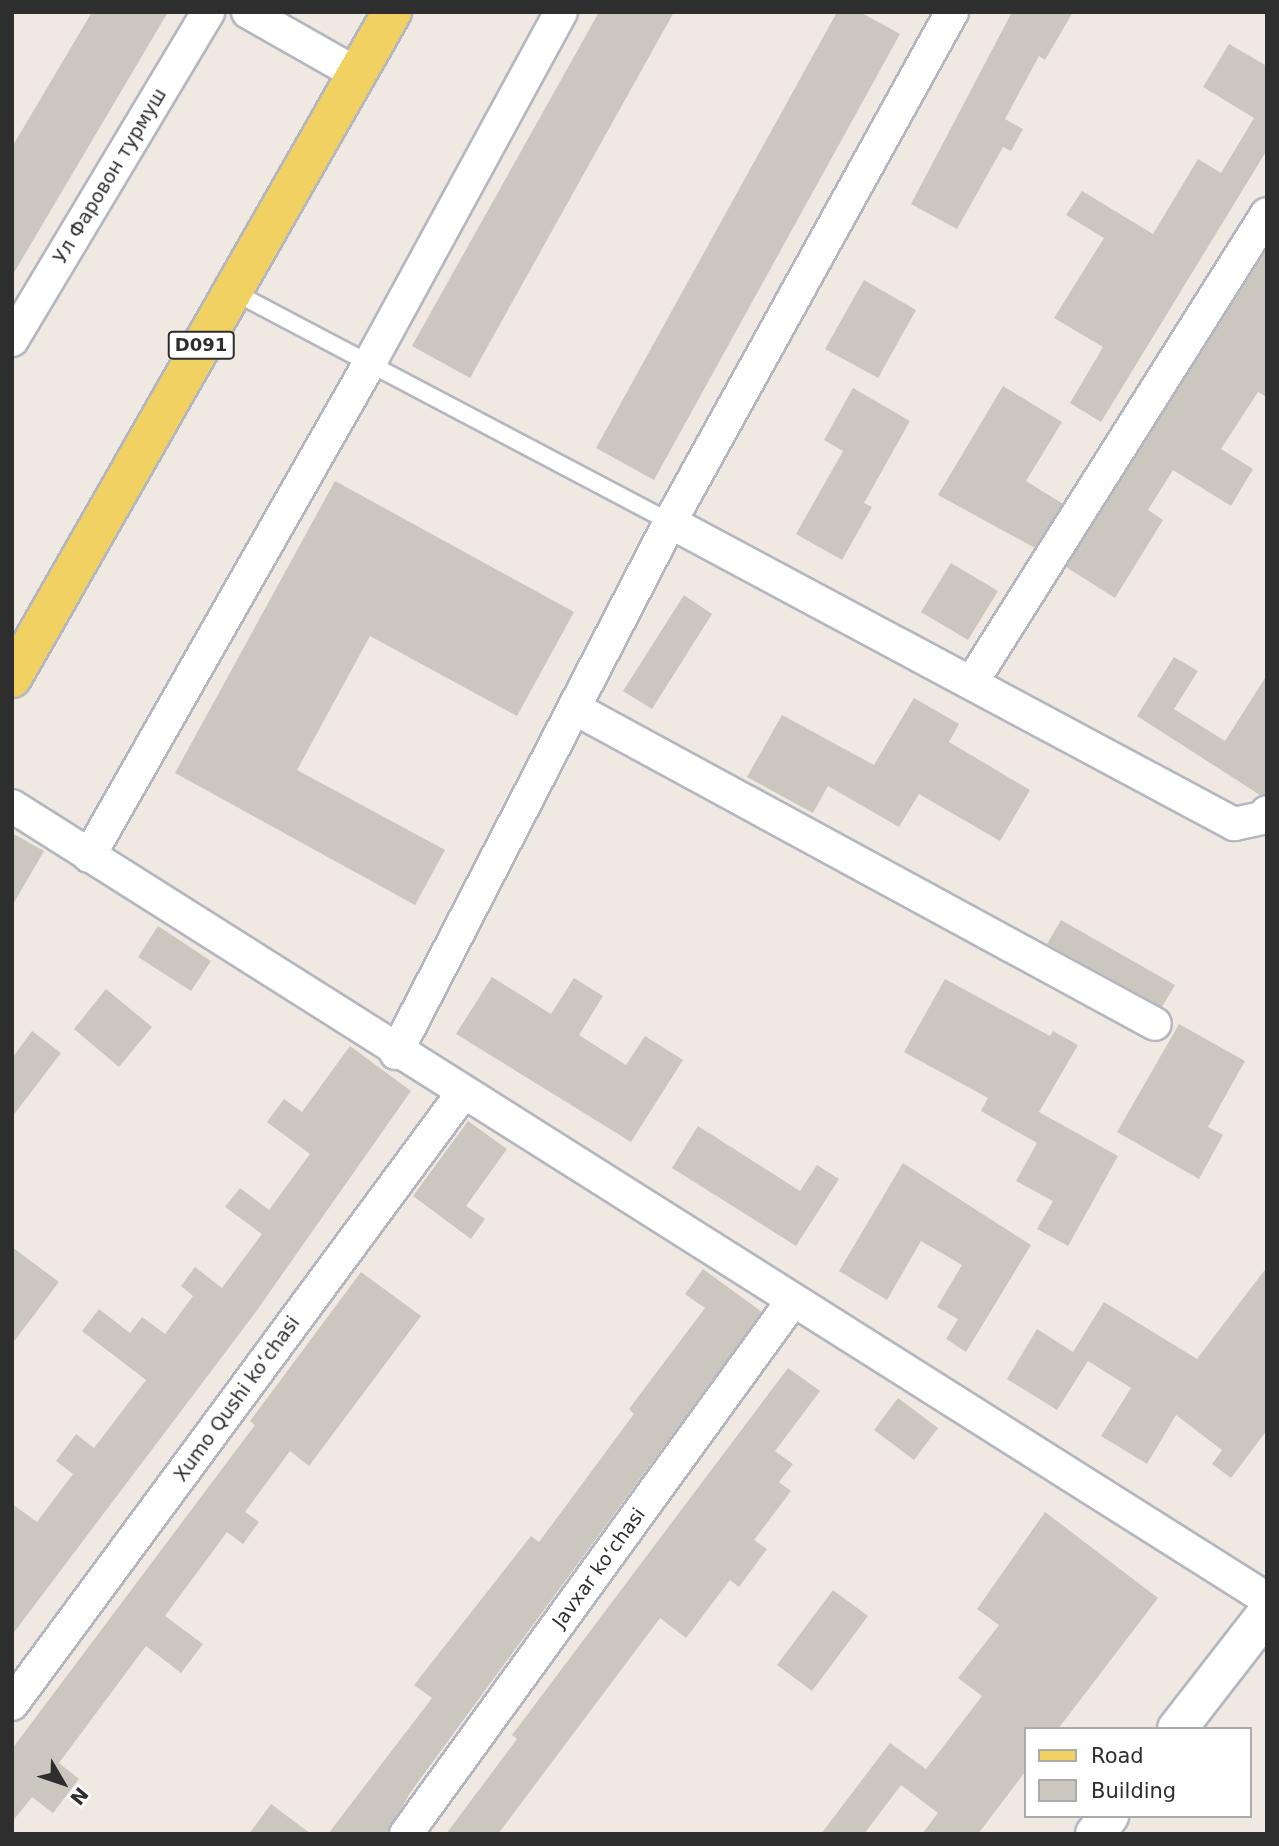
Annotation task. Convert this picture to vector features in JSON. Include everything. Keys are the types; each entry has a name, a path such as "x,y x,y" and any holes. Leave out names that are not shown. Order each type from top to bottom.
{"main road":[{"name":"D091","path":"12,678 392,12"}],"street":[{"name":"Ул Фаровон турмуш","path":"12,340 208,12"},
{"path":"248,12 356,74"},
{"path":"89,856 368,366 561,12"},
{"path":"396,1053 670,522 952,12"},
{"path":"972,682 1267,214"},
{"path":"670,522 1234,824 1263,818 1267,812"},
{"path":"574,708 1155,1024"},
{"path":"12,806 791,1303 1267,1599"},
{"name":"Xumo Qushi koʻchasi","path":"12,1704 462,1094"},
{"name":"Javxar koʻchasi","path":"406,1834 791,1303"},
{"path":"1179,1727 1267,1613"},
{"path":"1095,1834 1107,1818"}],"lane":[{"path":"232,291 368,366 670,522"}],"building":[{"path":"92,12 168,12 12,276 12,147"},
{"path":"599,12 674,12 470,378 412,346"},
{"path":"837,12 860,12 900,34 654,480 596,448"},
{"path":"1012,12 1073,12 1045,60 1039,56 1005,119 1023,129 1011,151 1003,147 957,229 911,204"},
{"path":"1229,44 1267,66 1267,150 1101,422 1070,403 1103,347 1054,318 1104,238 1066,215 1082,191 1153,234 1198,159 1221,173 1254,118 1203,87"},
{"path":"1267,249 1267,397 1258,392 1221,449 1253,469 1231,506 1173,470 1148,510 1163,520 1115,598 1066,567"},
{"path":"864,280 916,310 878,378 825,349"},
{"path":"1003,386 1062,422 1026,481 1063,504 1035,548 938,495"},
{"path":"853,388 910,421 864,503 872,507 842,560 796,534 843,451 824,440"},
{"path":"335,481 574,612 517,716 370,636 297,770 445,850 415,905 175,773"},
{"path":"951,563 998,591 968,640 921,612"},
{"path":"684,595 712,614 652,709 623,691"},
{"path":"1174,657 1198,671 1174,709 1225,741 1267,675 1267,794 1260,795 1137,716"},
{"path":"914,698 959,724 949,742 1030,790 1000,841 919,794 899,827 828,786 813,813 747,777 782,715 874,765"},
{"path":"12,833 44,851 12,906"},
{"path":"1061,920 1175,985 1162,1007 1047,944"},
{"path":"158,926 211,961 191,991 138,957"},
{"path":"492,977 551,1014 574,978 603,996 579,1035 626,1065 645,1036 683,1060 631,1142 456,1034"},
{"path":"945,979 1050,1036 1053,1031 1078,1045 1039,1112 1118,1156 1068,1246 1037,1229 1053,1201 1016,1181 1037,1143 981,1111 988,1098 904,1052"},
{"path":"106,989 152,1027 119,1067 74,1029"},
{"path":"1179,1024 1245,1061 1208,1127 1223,1135 1199,1179 1117,1132"},
{"path":"32,1031 61,1053 12,1117 12,1058"},
{"path":"350,1046 411,1091 255,1313 12,1635 12,1504 37,1522 73,1474 56,1461 76,1434 94,1448 146,1380 82,1331 99,1309 130,1333 142,1317 165,1334 193,1296 181,1286 195,1267 222,1288 262,1234 225,1207 240,1188 269,1210 310,1154 267,1122 284,1099 302,1112"},
{"path":"468,1121 507,1149 466,1206 485,1219 471,1239 413,1196"},
{"path":"698,1126 800,1191 817,1165 839,1179 796,1246 672,1168"},
{"path":"903,1163 1031,1245 966,1352 946,1339 958,1319 937,1307 962,1265 921,1241 887,1300 839,1271"},
{"path":"12,1247 59,1282 12,1344"},
{"path":"1267,1267 1267,1430 1231,1478 1212,1464 1222,1450 1176,1415 1147,1464 1101,1436 1131,1388 1088,1361 1057,1410 1007,1379 1037,1329 1073,1352 1104,1302 1197,1359"},
{"path":"703,1269 762,1312 410,1793 387,1834 328,1834 432,1698 414,1685 531,1536 539,1542 634,1414 629,1409 705,1308 685,1294"},
{"path":"361,1272 421,1316 309,1466 290,1451 245,1512 259,1522 243,1544 227,1532 165,1616 203,1644 181,1673 146,1646 59,1763 79,1779 53,1813 32,1797 12,1822 12,1749 255,1425 250,1421"},
{"path":"788,1368 820,1391 775,1451 793,1464 779,1482 791,1491 754,1540 767,1549 739,1587 730,1580 686,1638 660,1618 498,1834 446,1834 517,1739 512,1735"},
{"path":"898,1398 938,1428 914,1460 874,1430"},
{"path":"1045,1512 1158,1598 1060,1727 1024,1727 1024,1773 978,1834 922,1834 938,1813 901,1785 864,1834 821,1834 890,1743 926,1769 982,1696 958,1678 999,1625 977,1609"},
{"path":"833,1590 868,1616 812,1691 777,1665"},
{"path":"271,1804 311,1834 249,1834"}]}
